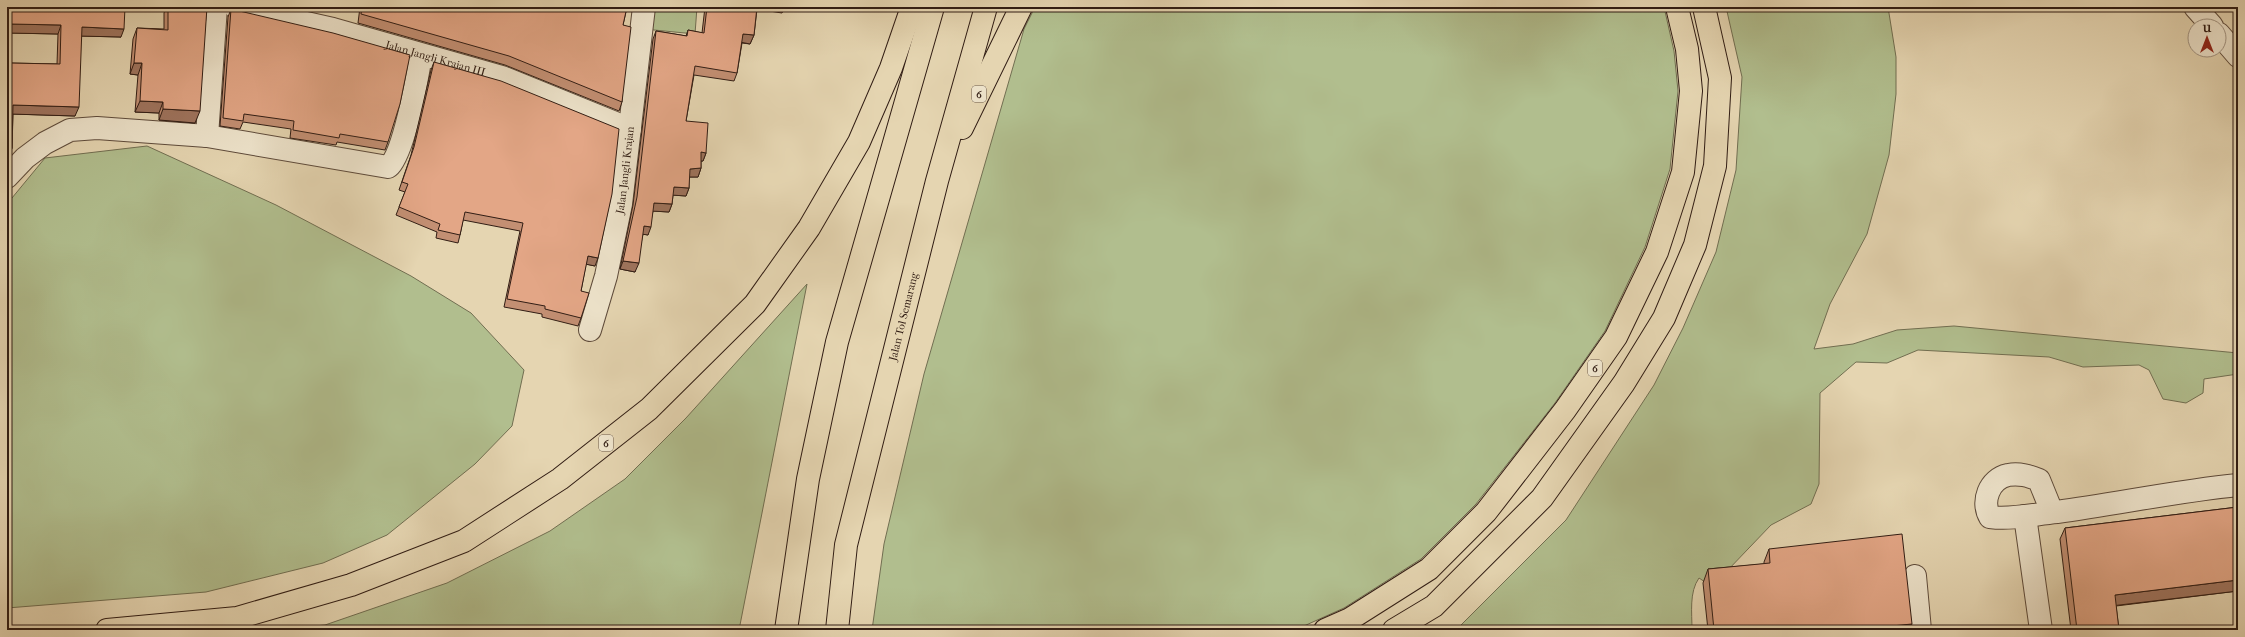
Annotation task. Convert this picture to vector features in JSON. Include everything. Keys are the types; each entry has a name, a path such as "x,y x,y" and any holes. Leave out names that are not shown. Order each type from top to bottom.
{"highway":[{"name":"6","path":"108,630 237,618 351,586 464,541 560,479 650,409 755,304 809,228 859,142 891,68 912,7"},
{"path":"786,630 808,479 837,342 933,7"},
{"name":"Jalan Tol Semarang","path":"837,630 846,545 937,181 986,7"},
{"name":"6","path":"937,181 1021,7"},
{"name":"6","path":"1325,630 1350,619 1429,569 1486,512 1565,410 1616,337 1657,252 1683,172 1691,92 1687,49 1677,7"},
{"path":"1394,630 1434,606 1542,498 1624,383 1664,318 1695,245 1715,166 1720,78 1704,7"}],"street":[{"path":"207,136 216,7"},
{"name":"Jalan Jangli Krajan III","path":"235,7 333,29 502,77 630,129"},
{"name":"Jalan Jangli Krajan","path":"590,330 614,241 630,129 644,7"},
{"path":"2195,7 2205,18"},
{"path":"2227,43 2238,56"},
{"path":"7,177 25,158 45,143 70,130 97,128 207,136 388,167 392,165 405,131 421,55"},
{"path":"2052,512 2039,480 2025,474 2007,475 1992,486 1985,500 1986,510 1990,517 2025,516 2238,485"},
{"path":"2025,516 2042,630"},
{"path":"1915,576 1920,630"}],"green space":[{"path":"647,7 697,7 695,34 644,29"},
{"path":"1035,7 1664,7 1674,51 1678,91 1670,169 1645,247 1605,331 1555,403 1476,504 1421,559 1344,608 1295,630 872,630 884,544 924,374 1024,29"},
{"path":"1726,7 1888,7 1896,57 1896,94 1889,155 1867,234 1830,304 1814,349 1853,344 1897,330 1954,326 2238,353 2238,374 2204,379 2203,393 2186,403 2163,399 2149,370 2139,365 2083,367 2049,357 1918,350 1887,363 1856,362 1820,393 1819,484 1811,504 1771,525 1726,572 1705,582 1699,578 1692,596 1692,630 1456,630 1566,520 1654,385 1683,328 1716,252 1736,170 1742,77"},
{"path":"147,146 276,205 411,276 471,313 524,370 512,426 475,464 387,535 323,563 206,592 7,608 7,204 45,158"},
{"path":"807,284 739,630 271,630 325,625 447,583 550,531 625,479 686,418"}],"building":[{"path":"7,7 125,7 124,29 82,27 79,107 13,105 12,148 7,153","holes":["10,24 61,25 60,64 9,63"]},
{"path":"168,7 207,7 200,111 163,109 163,102 140,101 142,63 134,63 137,28 168,30"},
{"path":"362,7 627,7 623,25 631,27 622,102 509,56 361,14"},
{"path":"707,7 757,7 754,35 743,34 737,73 695,66 686,121 708,123 706,153 701,152 701,168 690,169 689,188 674,187 672,204 654,203 651,227 644,226 639,263 623,261 637,197 656,31 687,36 688,30 704,33"},
{"path":"231,9 333,33 410,55 400,104 388,142 340,134 339,138 293,130 294,121 244,114 243,121 223,118"},
{"path":"434,62 501,81 619,129 612,194 598,258 588,256 581,291 589,293 581,318 545,309 545,306 507,299 523,223 465,212 460,235 438,230 440,224 399,207 408,184 402,182 414,147"},
{"path":"2238,507 2238,580 2115,595 2119,630 2077,630 2065,528"},
{"path":"1902,534 1912,624 1851,630 1714,630 1708,569 1770,563 1769,549"}]}
